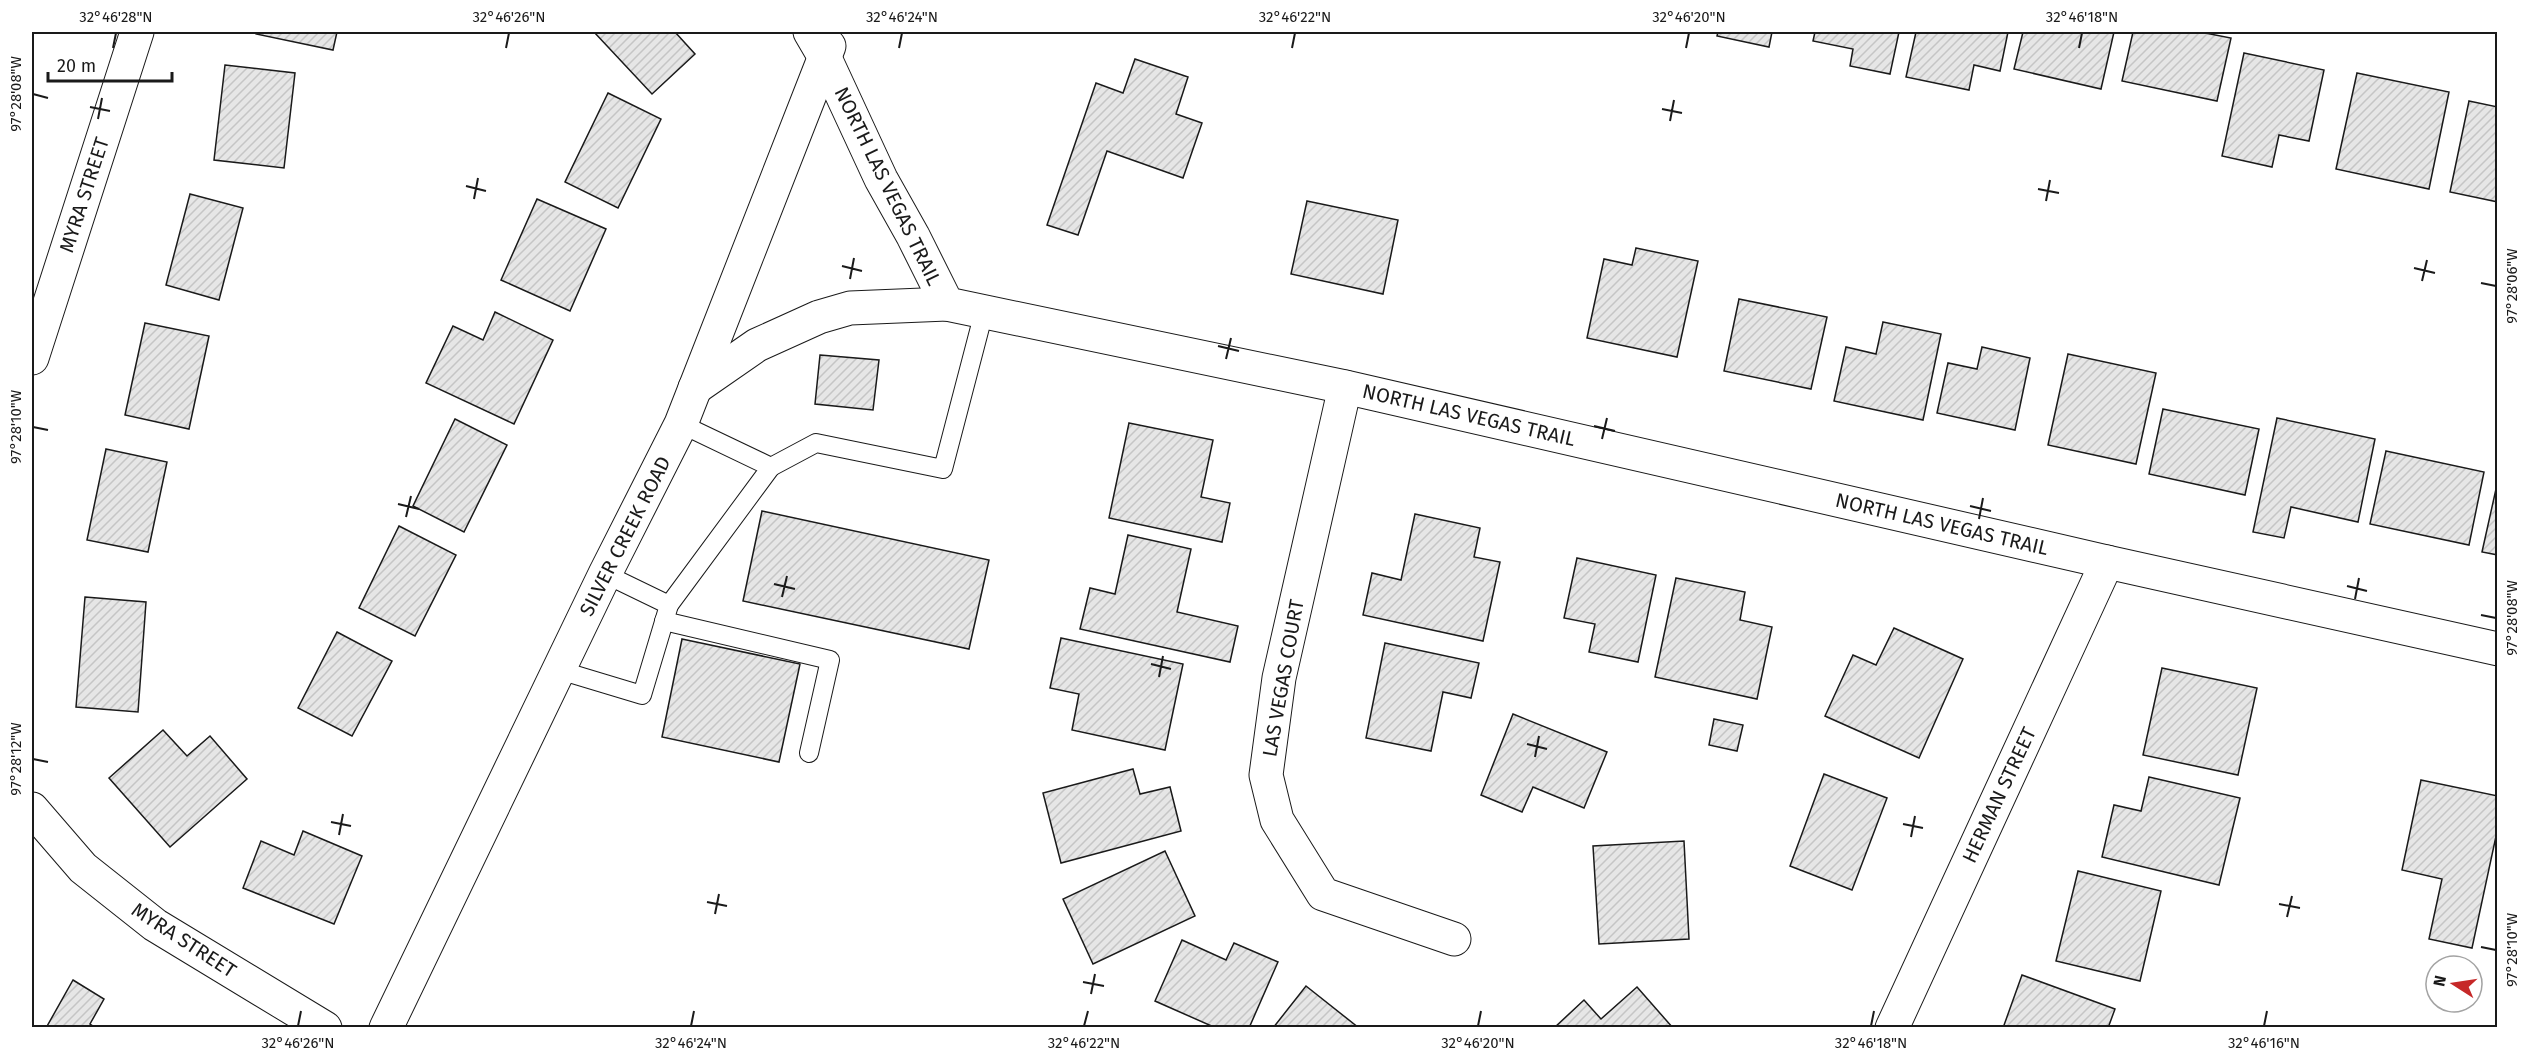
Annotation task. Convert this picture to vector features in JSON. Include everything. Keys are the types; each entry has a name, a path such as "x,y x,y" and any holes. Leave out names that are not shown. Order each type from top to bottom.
{"street":[{"name":"MYRA STREET","path":"32,358 137,32"},
{"name":"NORTH LAS VEGAS TRAIL","path":"823,40 881,179 947,304 1345,387 2107,562 2498,649"},
{"name":"SILVER CREEK ROAD","path":"386,1028 605,574 681,424 823,40"},
{"path":"695,388 757,345 819,317 850,308 947,304"},
{"name":"LAS VEGAS COURT","path":"1345,387 1279,678 1266,775 1277,820 1323,894 1455,939"},
{"name":"HERMAN STREET","path":"1892,1028 2107,562"},
{"name":"MYRA STREET","path":"32,809 83,868 154,925 325,1028"}],"lane":[{"path":"559,670 642,695 666,613 771,467 816,443 943,469 984,312"},
{"path":"681,424 771,467"},
{"path":"605,574 666,613 830,660 809,753"}],"building":[{"path":"256,32 337,32 333,50 256,34"},
{"path":"594,32 675,32 695,54 652,94"},
{"path":"1718,32 1772,32 1769,47 1717,36"},
{"path":"1815,32 1899,32 1890,74 1850,66 1853,49 1813,41"},
{"path":"1916,32 2008,32 2000,71 1974,65 1969,90 1906,77"},
{"path":"2023,32 2114,32 2101,89 2014,69"},
{"path":"2133,32 2200,32 2231,38 2217,101 2122,81"},
{"path":"2244,53 2324,70 2309,141 2279,135 2272,167 2222,156"},
{"path":"1135,59 1188,77 1176,114 1202,123 1183,178 1107,151 1078,235 1047,225 1096,83 1123,93"},
{"path":"225,65 295,73 284,168 214,160"},
{"path":"2357,73 2449,92 2429,189 2336,169"},
{"path":"608,93 661,119 618,208 565,182"},
{"path":"2469,101 2498,107 2498,202 2450,192"},
{"path":"190,194 243,208 219,300 166,285"},
{"path":"537,199 606,229 570,311 501,280"},
{"path":"1307,201 1398,220 1383,294 1291,274"},
{"path":"1636,248 1698,261 1677,357 1587,338 1604,259 1632,265"},
{"path":"1739,299 1827,317 1811,389 1724,371"},
{"path":"495,312 553,340 514,424 426,383 453,326 483,340"},
{"path":"1883,322 1941,334 1923,420 1834,401 1846,347 1876,354"},
{"path":"145,323 209,336 189,429 125,415"},
{"path":"1982,347 2030,358 2015,430 1937,413 1948,363 1977,369"},
{"path":"2068,354 2156,373 2136,464 2048,445"},
{"path":"820,355 879,360 873,410 815,404"},
{"path":"2163,409 2259,429 2245,495 2149,474"},
{"path":"2277,418 2375,439 2358,522 2291,507 2284,538 2253,532"},
{"path":"455,419 507,445 464,532 413,506"},
{"path":"1129,423 1213,440 1201,497 1230,503 1222,542 1109,518"},
{"path":"106,449 167,462 148,552 87,540"},
{"path":"2386,451 2484,472 2469,545 2370,524"},
{"path":"2498,480 2498,555 2482,552"},
{"path":"762,511 989,560 969,649 743,601"},
{"path":"1415,514 1480,528 1474,557 1500,562 1483,641 1363,615 1372,573 1401,580"},
{"path":"399,526 456,555 415,636 359,608"},
{"path":"1128,535 1191,549 1177,612 1238,626 1230,662 1080,629 1090,588 1115,594"},
{"path":"1577,558 1656,575 1638,662 1589,652 1595,624 1564,618"},
{"path":"1676,578 1745,592 1740,620 1772,627 1757,699 1655,677"},
{"path":"85,597 146,602 138,712 76,707"},
{"path":"1894,628 1963,659 1919,758 1825,716 1853,655 1876,665"},
{"path":"337,632 392,661 352,736 298,708"},
{"path":"1061,638 1183,664 1165,750 1072,730 1079,694 1050,688"},
{"path":"682,639 800,664 779,762 662,737"},
{"path":"1385,643 1479,663 1471,698 1443,692 1431,751 1366,738"},
{"path":"2162,668 2257,688 2238,775 2143,755"},
{"path":"1513,714 1607,752 1584,808 1533,787 1522,812 1481,795"},
{"path":"1714,719 1743,725 1737,751 1709,745"},
{"path":"163,730 187,756 210,736 247,779 170,847 109,778"},
{"path":"1133,769 1140,794 1170,787 1181,831 1061,863 1043,793"},
{"path":"1824,774 1887,798 1852,890 1790,866"},
{"path":"2149,777 2240,798 2219,885 2102,857 2114,805 2141,811"},
{"path":"2421,780 2498,796 2498,827 2472,948 2429,939 2442,879 2402,870"},
{"path":"303,831 362,856 334,924 243,888 261,841 294,855"},
{"path":"1684,841 1689,939 1599,944 1593,846"},
{"path":"1165,851 1195,916 1093,964 1063,899"},
{"path":"2078,871 2161,891 2140,981 2056,961"},
{"path":"1182,940 1226,960 1234,943 1278,962 1249,1028 1216,1028 1155,1001"},
{"path":"2022,975 2115,1009 2108,1028 2003,1028"},
{"path":"73,980 104,999 90,1024 96,1028 46,1028"},
{"path":"1306,986 1359,1028 1273,1028"},
{"path":"1637,987 1673,1028 1554,1028 1584,1000 1601,1019"}]}
